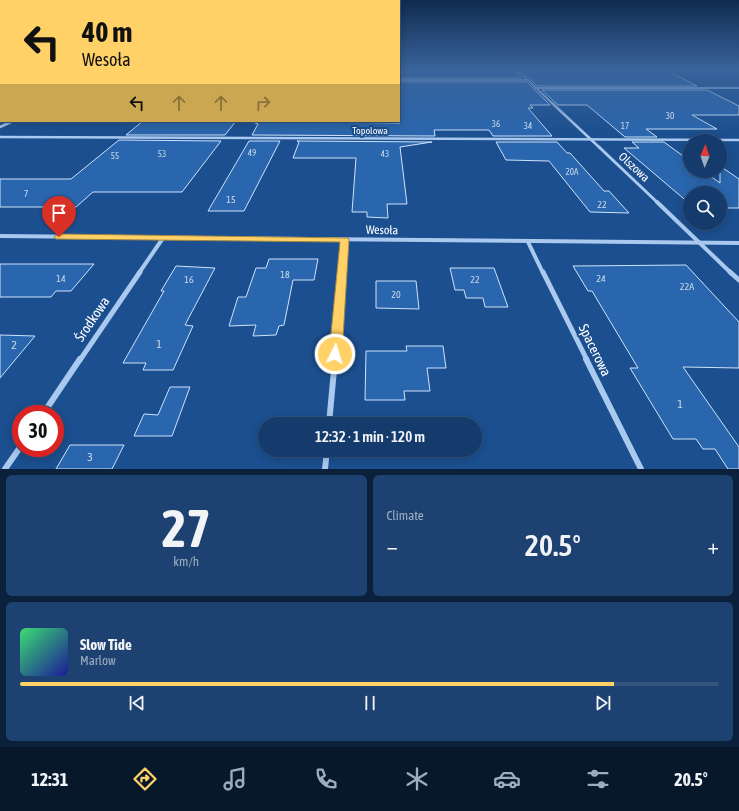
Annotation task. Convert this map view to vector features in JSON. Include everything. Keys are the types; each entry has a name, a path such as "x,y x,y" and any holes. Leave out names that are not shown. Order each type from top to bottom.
{"street":[{"name":"Olszowa","path":"537,90 739,280"},
{"path":"0,127 11,122"},
{"name":"Topolowa","path":"0,137 739,140"},
{"name":"Wesoła","path":"0,236 739,243"},
{"name":"Środkowa","path":"49,405 163,238"},
{"path":"330,417 345,240"},
{"name":"Spacerowa","path":"528,242 641,469"},
{"path":"5,469 13,457"},
{"path":"325,469 326,457"}],"building":[{"path":"400,90 535,90 550,105 530,105 533,108 528,108 552,136 493,136 489,130 434,130 435,136 252,135 258,124 253,122 400,123"},
{"path":"542,90 707,90 739,106 739,115 692,115 717,129 646,129 657,137 625,137 587,105 558,105"},
{"path":"142,122 235,122 225,135 126,135"},
{"path":"119,140 221,141 182,192 93,192 76,207 0,207 0,179 71,179"},
{"path":"249,141 280,141 244,211 208,211"},
{"path":"297,141 432,142 400,147 407,204 387,204 388,218 367,217 367,212 352,212 356,158 293,158 299,142"},
{"path":"496,142 557,142 567,153 570,153 604,191 609,191 629,213 590,212 549,161 506,160"},
{"path":"632,142 664,142 683,156 683,178 713,178 720,183 720,178 727,178 727,171 739,179 739,208 727,208 727,186 683,186 683,198 624,148 639,148"},
{"path":"269,259 318,259 314,280 293,280 284,325 279,326 276,335 253,336 256,325 229,326 238,297 246,297 256,268 266,268"},
{"path":"0,264 94,264 71,291 56,291 51,297 0,297"},
{"path":"686,265 739,322 739,368 683,367 739,447 739,469 728,469 715,449 703,449 696,439 673,439 630,368 638,368 592,291 588,291 573,266"},
{"path":"176,266 215,268 185,325 193,326 173,370 143,370 146,363 123,363 164,291 161,291"},
{"path":"450,268 494,268 508,307 485,307 483,298 466,298 464,290 455,290"},
{"path":"376,281 416,281 419,309 376,308"},
{"path":"0,335 35,336 0,378"},
{"path":"406,346 443,346 446,368 427,368 430,391 404,391 405,400 365,400 366,351 407,351"},
{"path":"170,387 190,387 172,436 134,436 144,414 158,415"},
{"path":"70,445 124,445 112,469 56,469"}],"route":[{"path":"59,237 345,240 335,354"}]}
